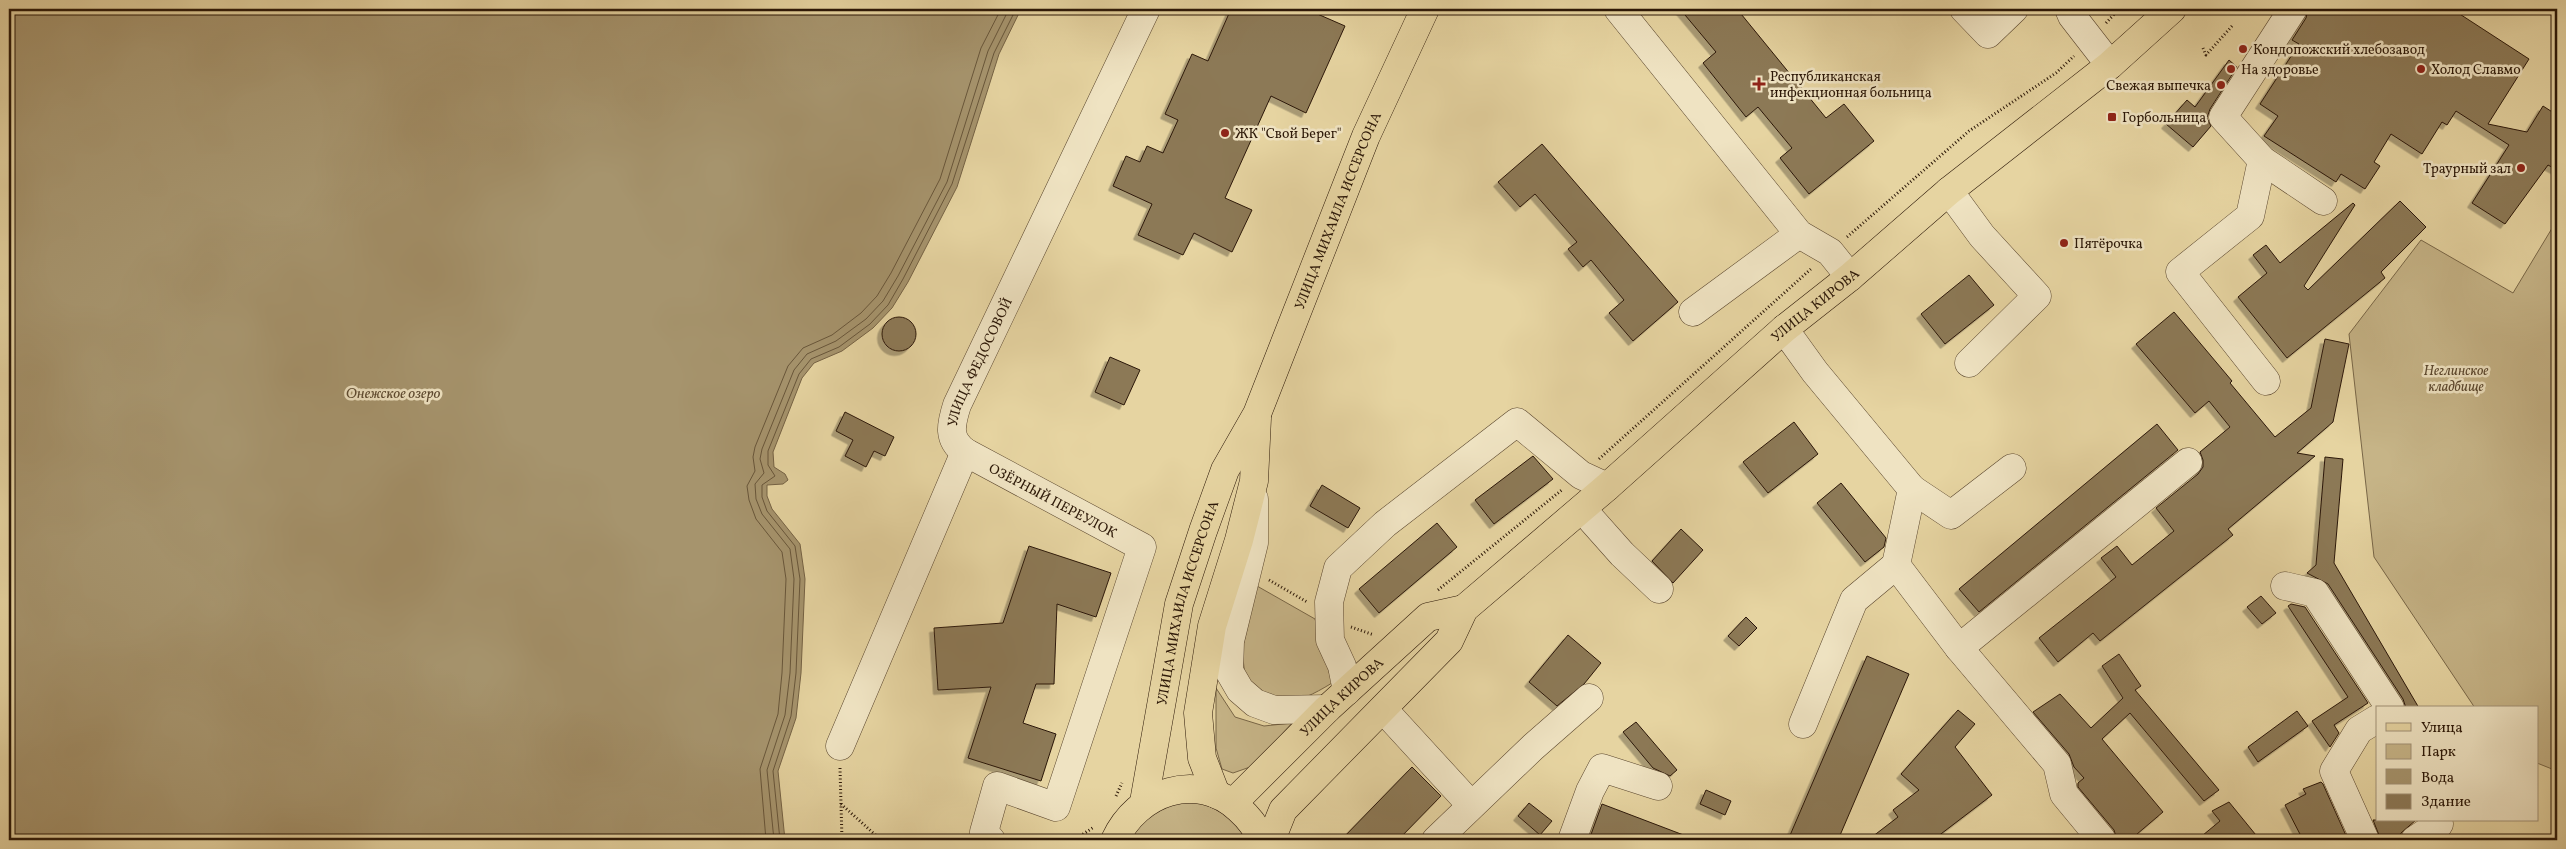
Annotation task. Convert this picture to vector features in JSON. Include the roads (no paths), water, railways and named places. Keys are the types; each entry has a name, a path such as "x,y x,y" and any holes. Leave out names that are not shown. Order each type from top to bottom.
{"main road":[{"name":"УЛИЦА МИХАИЛА ИССЕРСОНА","path":"1144,802 1179,604 1225,470 1257,414 1366,136 1425,9"},
{"name":"УЛИЦА КИРОВА","path":"1271,840 1283,810 1448,641 1464,609 1607,488 1784,329 1850,277 1949,190 2110,65 2172,9"},
{"name":"УЛИЦА МИХАИЛА ИССЕРСОНА","path":"1224,799 1202,758 1198,713 1212,626 1240,540 1254,481 1257,414"},
{"name":"УЛИЦА КИРОВА","path":"1224,799 1428,617 1464,609"},
{"path":"1115,840 1131,814 1144,802 1167,792 1192,789 1224,799 1248,817 1261,840"}],"street":[{"name":"УЛИЦА ФЕДОСОВОЙ","path":"965,452 957,446 951,428 957,405 1146,9"},
{"path":"1618,9 1799,234 1830,252 1850,277"},
{"path":"1964,9 1988,34 2014,9"},
{"path":"2069,9 2072,16 2110,65"},
{"path":"2293,9 2223,117 2262,160 2323,201"},
{"path":"2262,160 2250,216 2180,272 2266,382"},
{"path":"1949,190 1982,236 2037,296 1969,363"},
{"path":"1692,312 1799,234"},
{"path":"1784,329 1816,372 1912,489 1951,515 2012,468"},
{"path":"1347,691 1342,666 1330,640 1329,602 1338,568 1385,524 1483,447 1517,422 1581,474 1607,488"},
{"name":"ОЗЁРНЫЙ ПЕРЕУЛОК","path":"965,452 1142,547 1056,807 997,786 984,832 991,840"},
{"path":"840,746 965,452"},
{"path":"1959,648 2188,462"},
{"path":"1254,481 1254,543 1230,642 1229,672 1240,690 1255,703 1274,710 1327,709"},
{"path":"1803,724 1854,600 1896,565 1912,489"},
{"path":"1582,509 1622,554 1659,590"},
{"path":"1896,565 1959,648 2057,764 2064,794 2102,840"},
{"path":"2285,586 2315,593 2389,706"},
{"path":"1436,840 1532,747 1589,698"},
{"path":"1383,709 1472,805"},
{"path":"2365,840 2334,771 2359,730 2376,719"},
{"path":"1572,840 1590,791 1602,768 1658,786"},
{"path":"2415,840 2439,824 2438,822"}],"water":[{"name":"Онежское озеро","path":"9,9 1021,9 999,54 957,187 908,282 892,308 873,328 842,351 814,363 802,378 773,452 774,467 785,474 788,480 783,484 767,485 767,496 772,509 800,544 805,579 801,673 796,718 778,771 785,840 9,840"}],"place":[{"name":"Кондопожский хлебозавод","path":"2243,49"},
{"name":"На здоровье","path":"2231,69"},
{"name":"Холод Славмо","path":"2421,69"},
{"name":"Республиканская инфекционная больница","path":"1759,84"},
{"name":"Свежая выпечка","path":"2221,85"},
{"name":"Горбольница","path":"2112,117"},
{"name":"ЖК \"Свой Берег\"","path":"1225,133"},
{"name":"Траурный зал","path":"2521,168"},
{"name":"Пятёрочка","path":"2064,243"}],"park label":[{"name":"Неглинское кладбище","path":"2456,378"}]}
